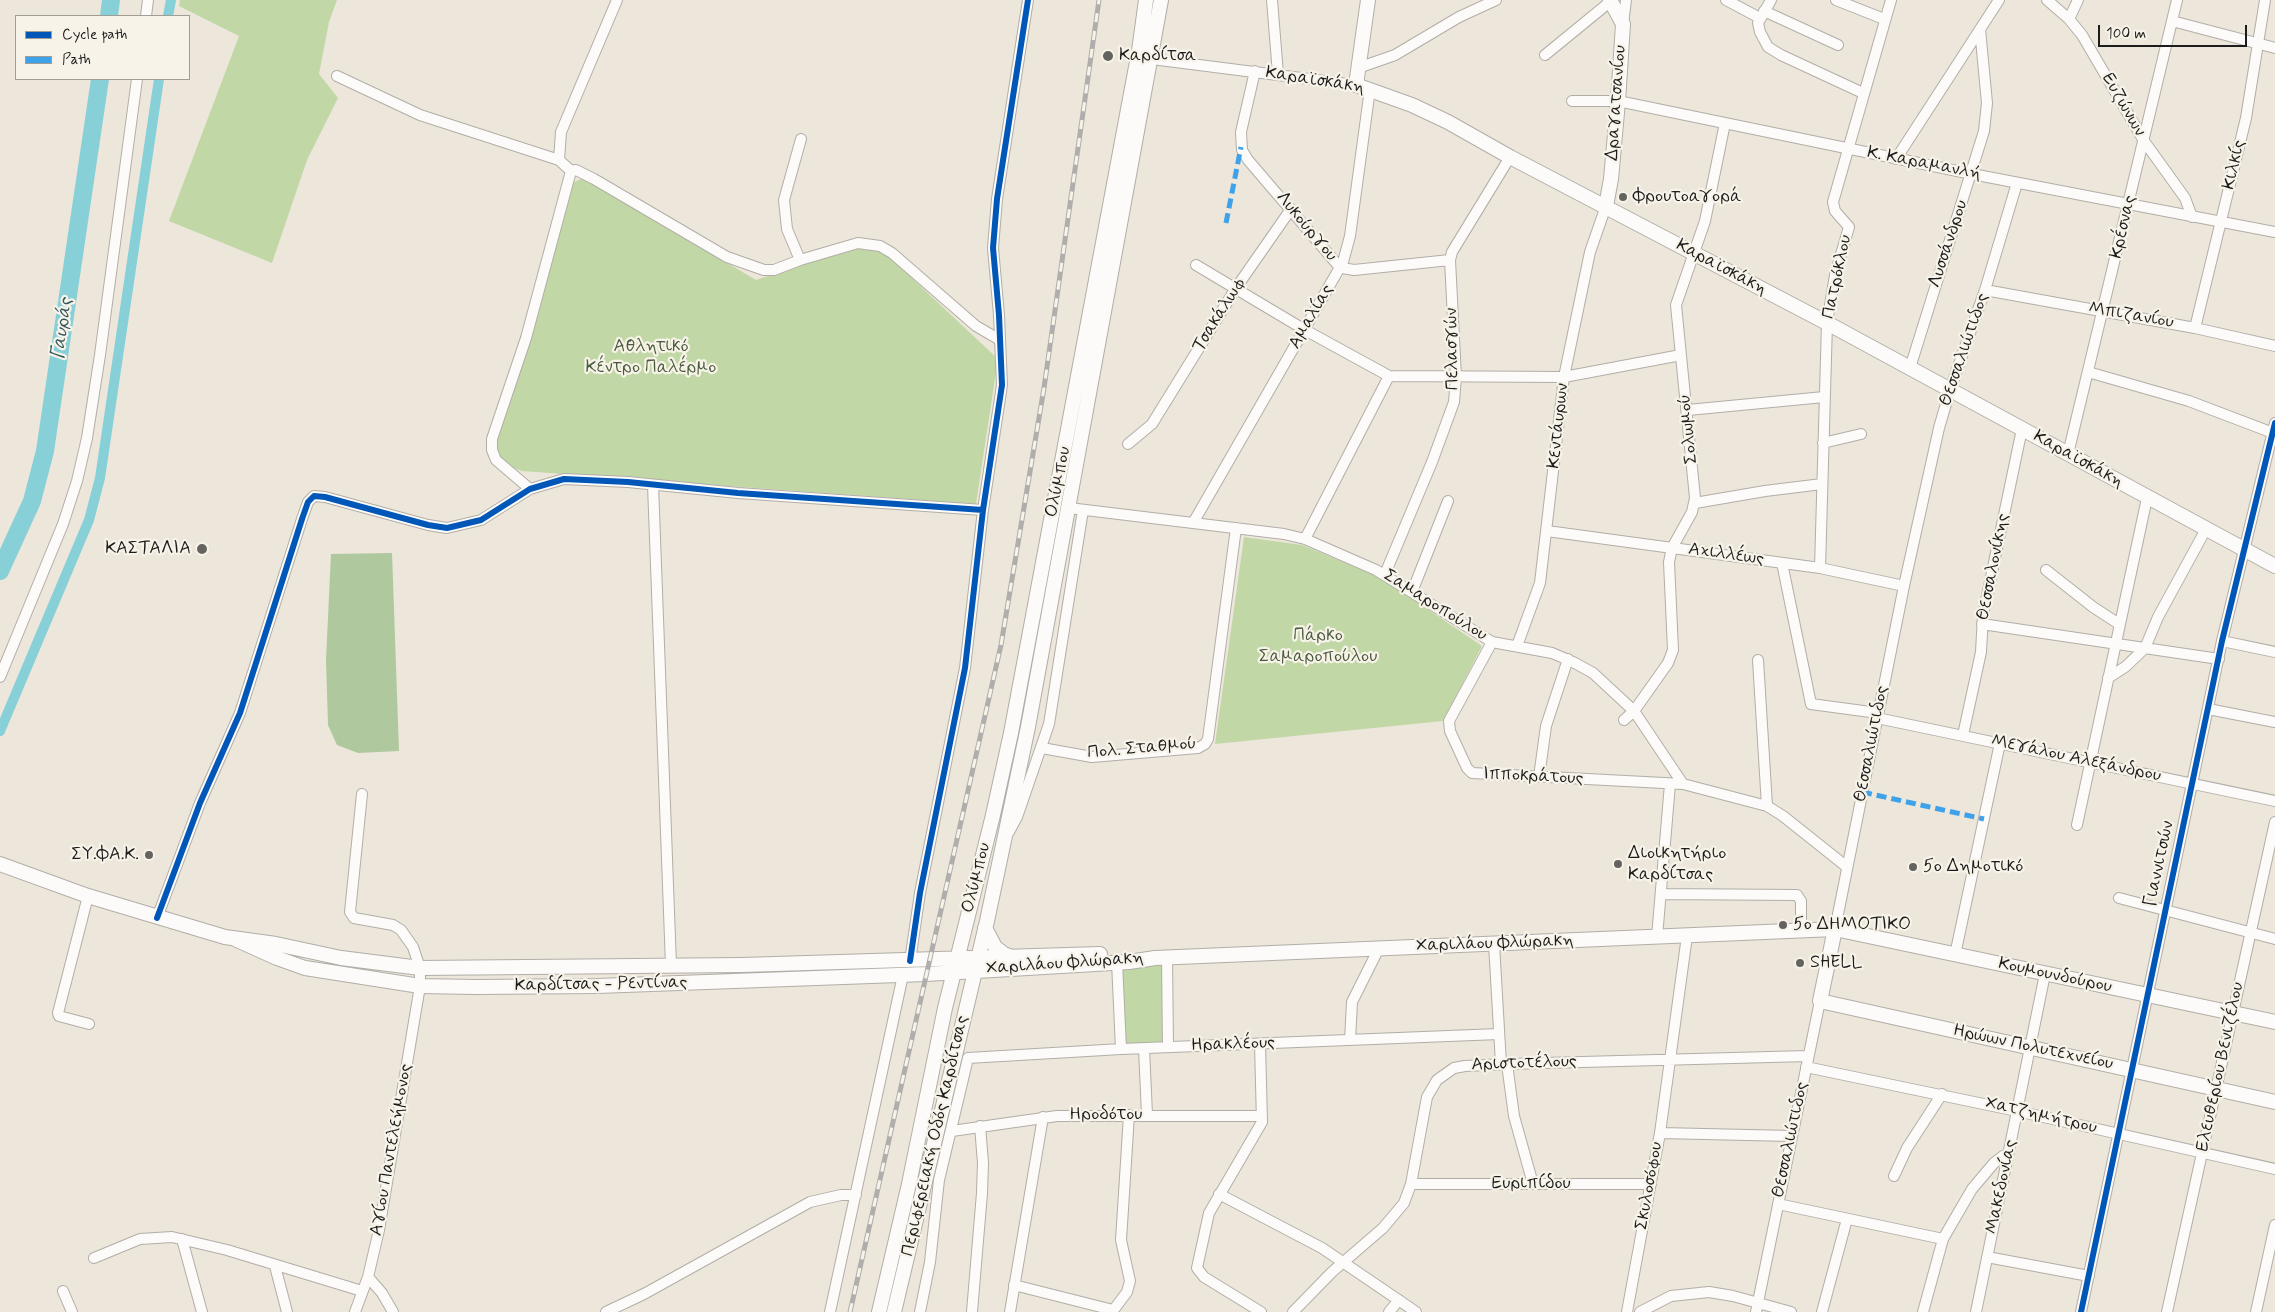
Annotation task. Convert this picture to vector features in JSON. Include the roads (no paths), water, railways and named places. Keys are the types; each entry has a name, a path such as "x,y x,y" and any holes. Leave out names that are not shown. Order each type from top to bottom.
{"main road":[{"name":"Ολύμπου","path":"976,965 1028,727 1069,508 1144,58 1146,0"},
{"name":"Ολύμπου","path":"954,966 993,816 1011,733 1144,58 1160,0"},
{"path":"1356,85 1368,0"},
{"path":"1611,0 1622,24"},
{"name":"Δραγατσανίου","path":"1606,206 1611,179 1618,101 1622,24"},
{"name":"Καραϊσκάκη","path":"1356,85 1412,105 1448,122 1510,157 1827,323 2275,566"},
{"name":"Καρδίτσας - Ρεντίνας","path":"0,864 88,896 157,918 235,939 276,944 373,963 420,968 742,965 910,960 954,966"},
{"path":"985,928 995,947 1004,954 1013,957"},
{"name":"Κουμουνδούρου","path":"1835,929 2275,1022"},
{"name":"Χαριλάου Φλώρακη","path":"976,965 1117,962 1161,957 1835,929"},
{"name":"Θεσσαλιώτιδος","path":"1820,1001 1835,929"},
{"name":"Καρδίτσας - Ρεντίνας","path":"235,939 305,968 420,986 597,986 743,982 902,975 954,966 976,965"},
{"name":"Χαριλάου Φλώρακη","path":"976,965 1013,957 1130,953 1161,957"},
{"path":"742,965 743,982"},
{"name":"Περιφερειακή Οδός Καρδίτσας","path":"894,1312 976,965"},
{"name":"Περιφερειακή Οδός Καρδίτσας","path":"879,1312 909,1184 954,966"},
{"name":"Ηρώων Πολυτεχνείου","path":"1820,1001 2275,1102"}],"street":[{"path":"146,15 148,0"},
{"path":"558,160 562,129 616,0"},
{"path":"910,960 920,893 965,668 983,510 1002,385 993,248 997,199 1028,0"},
{"path":"1272,0 1278,74"},
{"path":"1358,68 1395,55 1459,17 1496,0"},
{"path":"1545,55 1611,0"},
{"name":"Δραγατσανίου","path":"1622,24 1626,0"},
{"path":"1726,0 1838,45"},
{"path":"1772,0 1762,14 1760,32 1764,42 1772,50 1863,93"},
{"path":"1836,0 1884,19"},
{"name":"Πατρόκλου","path":"1820,568 1827,323 1835,275 1849,227 1834,211 1833,202 1891,0"},
{"path":"1896,159 1999,0"},
{"name":"Ευζώνων","path":"2047,0 2070,18 2082,35 2144,141 2185,198 2192,217"},
{"path":"2070,18 2078,0"},
{"name":"Κρέσνας","path":"2068,454 2177,0"},
{"name":"Κιλκίς","path":"2195,328 2246,118 2265,0"},
{"path":"2172,21 2275,48"},
{"name":"Λυσσάνδρου","path":"1910,368 1983,138 1987,112 1983,43 1980,29"},
{"name":"Καραϊσκάκη","path":"1144,58 1356,85"},
{"name":"Λυκούργου","path":"1256,71 1241,132 1242,147 1248,160 1341,267 1361,269 1450,260"},
{"path":"337,76 420,115 558,160 571,171 576,170 589,176 727,257 745,265 774,270 800,260 858,243 880,246 892,253 976,326 1000,340"},
{"path":"0,678 63,524 77,481 85,447 100,355 137,80"},
{"name":"Αμαλίας","path":"1193,523 1341,267 1350,236 1370,89"},
{"name":"Κ. Καραμανλή","path":"1572,101 1618,101 1896,159 2275,232"},
{"name":"Σολωμού","path":"1695,503 1688,410 1676,305 1708,212 1724,123"},
{"path":"800,260 788,229 784,200 801,139"},
{"name":"Πελασγών","path":"1385,574 1446,426 1454,402 1456,377 1450,260 1457,241 1510,157"},
{"path":"530,490 496,460 491,443 494,428 529,329 571,171"},
{"name":"Θεσσαλιώτιδος","path":"1835,929 1904,586 1950,390 1985,290 2017,183"},
{"name":"Κεντάυρων","path":"1517,646 1540,583 1564,377 1590,252 1606,206"},
{"name":"Τσακάλωφ","path":"1128,444 1152,424 1236,288 1291,209"},
{"path":"1196,265 1305,330 1389,376 1398,378 1564,377 1681,355"},
{"name":"Μπιζανίου","path":"1985,290 2195,328 2275,346"},
{"path":"2088,372 2274,428"},
{"path":"1305,539 1389,376"},
{"path":"1688,410 1824,397"},
{"name":"Γιαννιτσών","path":"2081,1312 2218,659 2244,550 2270,468 2274,428"},
{"name":"Θεσσαλονίκης","path":"1963,735 1981,652 1983,615 2022,429"},
{"path":"1823,443 1861,434"},
{"path":"157,918 200,803 240,713 302,519 311,498 316,496 325,497 428,525 447,528 481,520 530,490 552,481 564,479 983,510"},
{"path":"1624,720 1634,711 1668,664 1673,650 1669,562 1672,548 1695,503 1765,490 1822,484"},
{"path":"653,485 670,966"},
{"path":"2077,824 2114,644 2147,498"},
{"path":"1412,592 1448,501"},
{"name":"Σαμαροπούλου","path":"1069,508 1272,532 1305,539 1385,574 1492,642 1517,646 1568,659 1593,673 1634,711 1683,784"},
{"path":"1001,848 1017,817 1049,724 1083,510"},
{"name":"Πολ. Σταθμού","path":"1042,748 1092,757 1198,748 1205,744 1208,740 1236,528"},
{"path":"2107,680 2145,648 2158,617 2206,529"},
{"name":"Αχιλλέως","path":"1547,532 1820,568 1904,586"},
{"name":"Μεγάλου Αλεξάνδρου","path":"1782,563 1811,704 1877,715 2275,801"},
{"path":"2046,570 2093,607 2119,624"},
{"path":"1982,624 2218,659"},
{"path":"2222,641 2275,652"},
{"name":"Ιπποκράτους","path":"1492,642 1449,721 1449,727 1467,768 1472,773 1683,784"},
{"path":"1539,777 1546,726 1568,659"},
{"path":"1758,660 1767,806"},
{"path":"2208,709 2275,722"},
{"path":"1955,955 2000,743"},
{"path":"1657,937 1670,784"},
{"path":"1683,784 1767,806 1783,816 1847,867"},
{"path":"362,794 350,912 354,918 393,925 401,930 413,947 420,968"},
{"name":"Ελευθερίου Βενιζέλου","path":"2168,1312 2275,822"},
{"path":"1661,894 1797,895 1801,901 1801,931"},
{"path":"88,896 58,1015 88,1024"},
{"path":"2119,898 2166,909 2250,934 2275,939"},
{"name":"Σκυλοσόφου","path":"1628,1312 1660,1133 1687,936"},
{"path":"1494,944 1499,1034 1514,1116 1533,1184"},
{"path":"1350,1040 1352,1002 1379,948"},
{"path":"1161,957 1168,1047"},
{"path":"1117,962 1121,1049"},
{"name":"Αγίου Παντελεήμονος","path":"355,1312 368,1277 382,1212 420,986 420,968"},
{"name":"Μακεδονίας","path":"1976,1312 2045,974"},
{"path":"830,1312 902,975"},
{"name":"Θεσσαλιώτιδος","path":"1757,1307 1820,1001"},
{"name":"Ηρακλέους","path":"952,1131 968,1058 1121,1049 1499,1034"},
{"path":"1260,1044 1262,1124 1219,1194 1206,1220 1197,1265 1200,1274 1261,1312"},
{"path":"1144,1048 1147,1115"},
{"name":"Αριστοτέλους","path":"1293,1312 1393,1217 1404,1203 1411,1184 1425,1103 1435,1082 1458,1067 1504,1064 1808,1056"},
{"name":"Χατζημήτρου","path":"1806,1067 2017,1110 2275,1169"},
{"path":"1894,1176 1906,1148 1942,1094"},
{"path":"1014,1286 1113,1311 1126,1292 1130,1281 1121,1240 1128,1115"},
{"name":"Ηροδότου","path":"952,1131 1043,1117 1128,1115 1262,1116"},
{"path":"1010,1312 1043,1117"},
{"path":"972,1312 982,1194 980,1126"},
{"path":"920,1312 931,1256 939,1180 952,1131"},
{"path":"1660,1133 1792,1136"},
{"path":"1923,1312 1943,1239 1972,1189 1994,1163 2008,1154"},
{"name":"Ευριπίδου","path":"1411,1184 1651,1184"},
{"path":"606,1312 644,1294 810,1202 841,1195 856,1194"},
{"path":"1219,1194 1315,1244 1416,1312"},
{"path":"1778,1204 1943,1239"},
{"path":"1822,1312 1846,1219"},
{"path":"2256,1312 2272,1250 2275,1225"},
{"path":"94,1258 140,1239 162,1237 182,1239 226,1250 362,1291"},
{"path":"182,1239 202,1312"},
{"path":"1987,1257 2089,1276"},
{"path":"275,1266 286,1312"},
{"path":"368,1277 376,1284 393,1312"},
{"path":"63,1291 72,1312"},
{"path":"1640,1312 1665,1298 1689,1293 1717,1294 1757,1307 1791,1312"},
{"path":"1389,1312 1399,1300"}],"waterway":[{"name":"Γαυράς","path":"109,15 111,0"},
{"path":"168,15 171,0"},
{"name":"Γαυράς","path":"0,571 32,501 45,451 100,80"},
{"path":"0,731 89,520 100,478 159,80"}],"railway":[{"path":"850,1312 1001,645 1044,388 1099,0"}],"place":[{"name":"Καρδίτσα","path":"1108,56"},
{"name":"Φρουτοαγορά","path":"1623,197"},
{"name":"ΚΑΣΤΑΛΙΑ","path":"202,549"},
{"name":"ΣΥ.ΦΑ.Κ.","path":"149,855"},
{"name":"Διοικητήριο Καρδίτσας","path":"1618,864"},
{"name":"5ο Δημοτικό","path":"1913,867"},
{"name":"5ο ΔΗΜΟΤΙΚΟ","path":"1783,925"},
{"name":"SHELL","path":"1800,963"}],"park label":[{"name":"Αθλητικό Κέντρο Παλέρμο","path":"651,357"},
{"name":"Πάρκο Σαμαροπούλου","path":"1318,646"}]}
